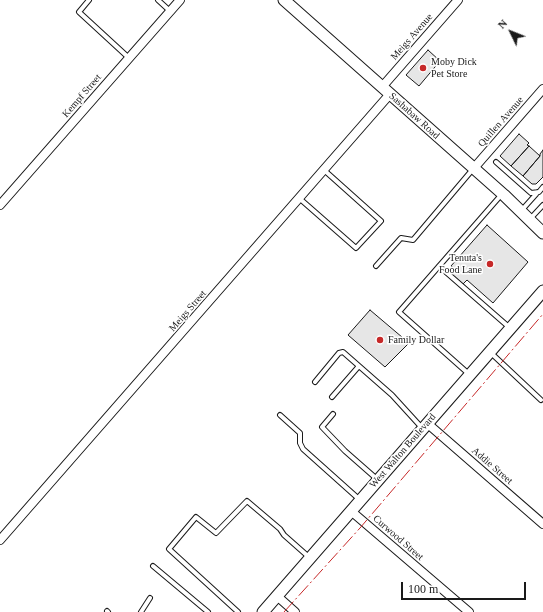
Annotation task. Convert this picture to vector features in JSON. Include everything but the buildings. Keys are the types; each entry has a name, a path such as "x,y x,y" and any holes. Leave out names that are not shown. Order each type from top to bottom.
{"main road":[{"name":"Sashabaw Road","path":"289,2 474,168 530,219 543,233"},
{"name":"West Walton Boulevard","path":"263,612 543,291"}],"street":[{"name":"Kempf Street","path":"0,205 180,0"},
{"name":"Meigs Avenue","path":"382,87 458,0"},
{"name":"Quillen Avenue","path":"474,168 543,89"},
{"name":"Meigs Street","path":"0,540 390,94"},
{"name":"Addie Street","path":"425,426 543,524"},
{"name":"Curwood Street","path":"351,511 469,612"},
{"path":"277,596 295,612"}],"lane":[{"path":"89,0 79,12 129,58"},
{"path":"158,0 170,11"},
{"path":"496,162 531,193 539,192"},
{"path":"376,266 401,238 413,240 474,168"},
{"path":"300,198 356,248 381,220 324,170"},
{"path":"521,211 543,187"},
{"path":"470,375 399,312 502,194"},
{"path":"530,219 543,205"},
{"path":"440,266 511,328"},
{"path":"316,382 339,353 343,352 425,426"},
{"path":"490,352 541,400"},
{"path":"332,397 359,366"},
{"path":"333,414 322,427 345,451 378,480"},
{"path":"280,415 300,433 300,443 303,450 360,500"},
{"path":"238,612 169,549 196,517 216,534 247,501 280,529 284,535 310,558"},
{"path":"153,566 208,612"},
{"path":"142,612 150,598"}],"power":[{"path":"284,612 360,528 543,314"}],"place":[{"name":"Moby Dick Pet Store","path":"423,68"},
{"name":"Tenuta's Food Lane","path":"490,264"},
{"name":"Family Dollar","path":"380,340"}]}
